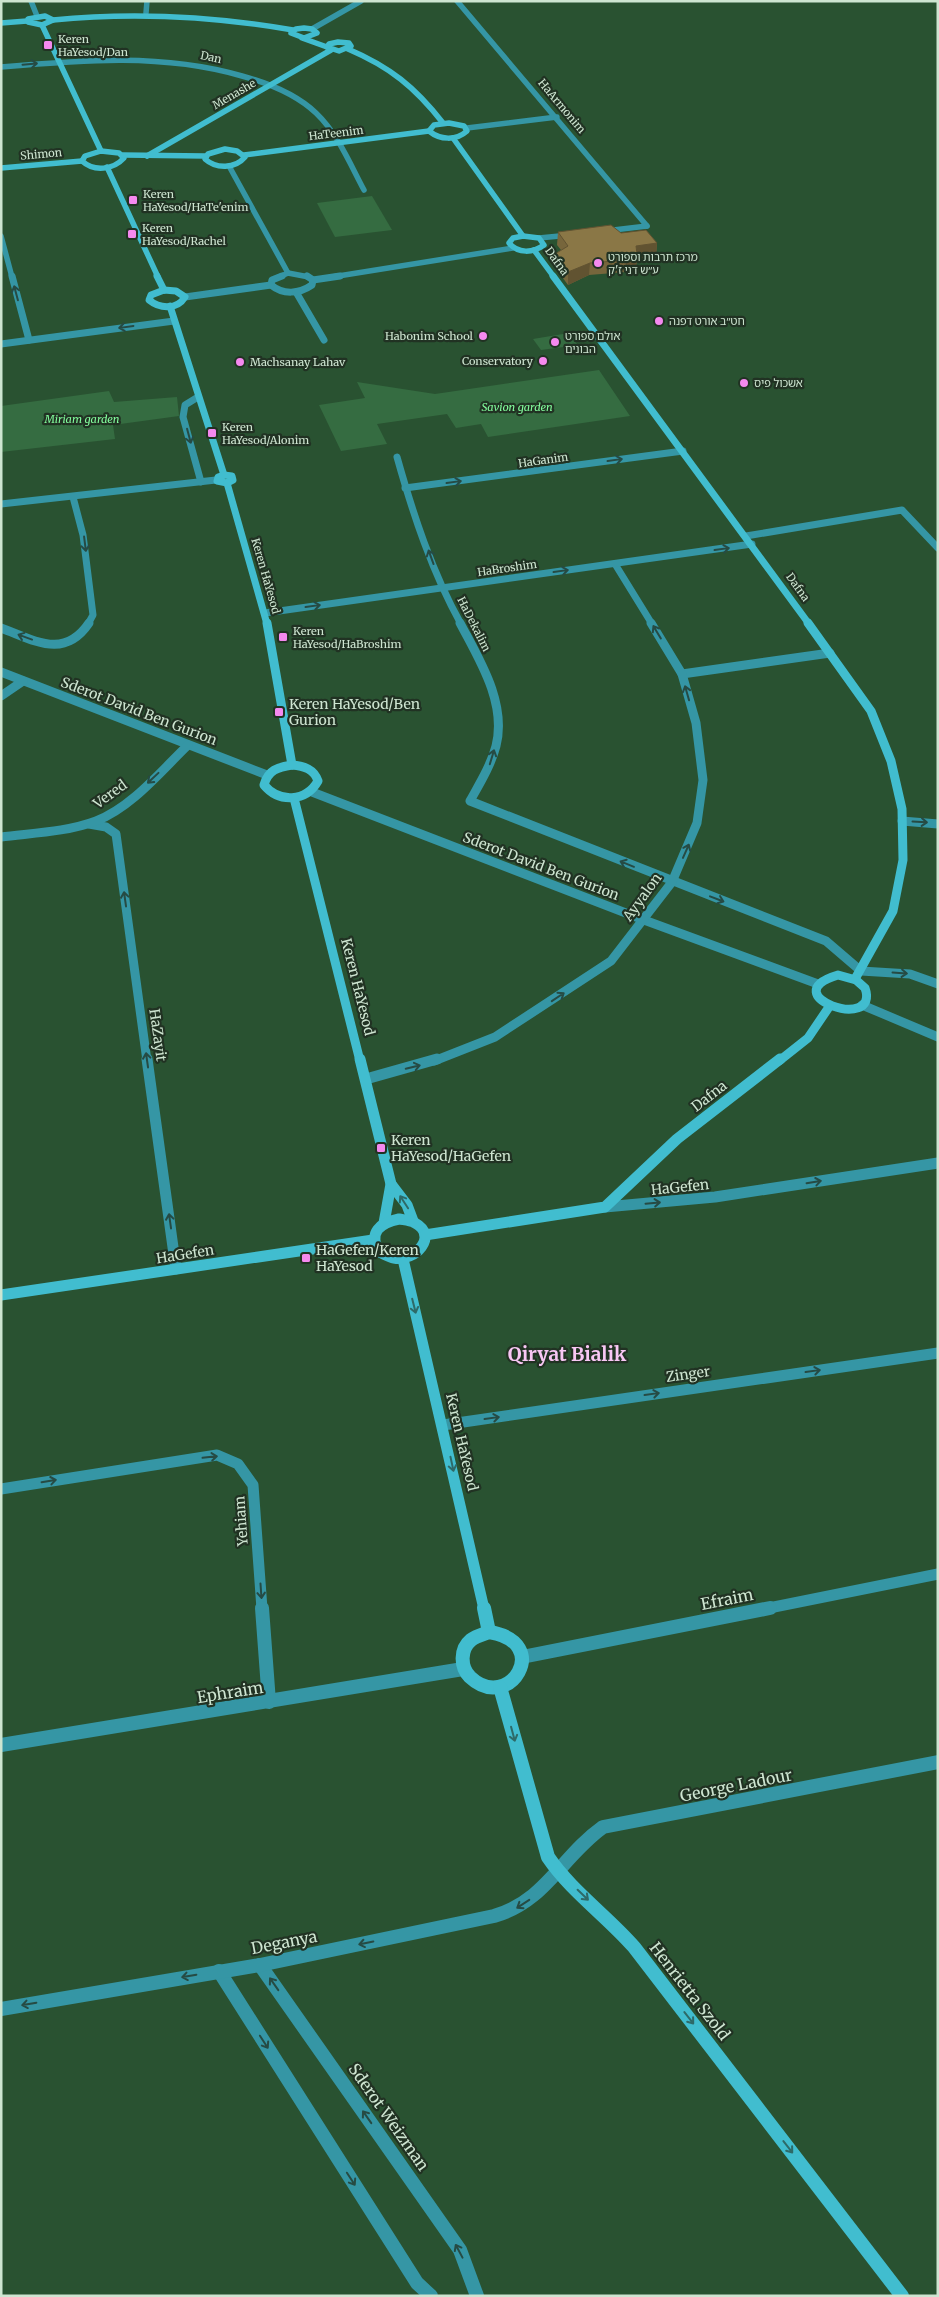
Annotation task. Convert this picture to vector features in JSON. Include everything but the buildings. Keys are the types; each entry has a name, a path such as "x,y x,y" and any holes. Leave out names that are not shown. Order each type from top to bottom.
{"street":[{"path":"31,1 37,16"},
{"path":"146,13 147,1"},
{"path":"298,37 314,36 315,30 361,1"},
{"name":"HaArmonim","path":"457,1 557,117 647,226 598,232"},
{"path":"28,20 32,24 42,24 52,20 97,15 146,13 222,18 293,30 304,28 315,30 325,35"},
{"path":"1,23 28,20 37,16 48,16 52,20"},
{"path":"42,24 101,151"},
{"path":"293,30 291,34 298,37 329,48 348,49 373,58 398,73 414,87 443,123"},
{"path":"334,38 351,45 348,49"},
{"name":"Menashe","path":"147,156 270,85 329,48 331,43 342,42"},
{"name":"Dan","path":"1,67 115,58 159,59 231,71 270,85 295,98 316,113 338,143 364,190"},
{"path":"467,128 463,135 453,138 441,137 430,131 434,125 443,123 460,124 467,128 557,117"},
{"name":"HaTeenim","path":"244,155 430,131"},
{"path":"453,138 523,236"},
{"path":"123,156 122,161 107,167 93,167 82,161 85,156 101,151 114,152 123,156 205,156 225,149 237,150 245,157 240,162 229,166 210,164 204,159 205,156"},
{"name":"Shimon","path":"1,168 82,161"},
{"path":"229,166 288,273"},
{"path":"107,167 164,290"},
{"path":"513,248 509,243 510,240 523,236 539,238 578,234"},
{"path":"1,236 29,340"},
{"path":"272,285 272,280 276,277 288,273 306,275 313,280 513,248 523,251 534,250 544,245 539,238"},
{"name":"Dafna","path":"534,250 648,407 752,544 871,712 891,761 902,810 903,860 893,911 858,975"},
{"path":"185,296 183,301 170,306 154,305 149,300 151,295 164,290 176,291 185,296 272,285 279,290 296,292 309,288 313,280"},
{"path":"296,292 324,340"},
{"path":"170,306 224,475 219,476 216,480"},
{"path":"1,344 174,321"},
{"path":"198,397 185,405 183,417 201,482"},
{"name":"HaGanim","path":"406,488 683,451"},
{"name":"HaDekalim","path":"397,457 406,488 443,588 481,662 492,691 499,728 492,762 470,801 672,882"},
{"name":"Keren HaYesod","path":"224,475 234,477 227,484 265,613 292,764"},
{"path":"1,504 216,480 227,484"},
{"path":"1,628 50,646 61,644 74,637 91,622 93,615 84,535 73,497"},
{"path":"746,536 902,510 938,548"},
{"name":"HaBroshim","path":"265,613 752,544"},
{"name":"Ayyalon","path":"366,1079 433,1061 495,1038 611,961 672,882 698,823 703,780 696,723 682,674 615,564"},
{"path":"682,674 830,653"},
{"name":"Sderot David Ben Gurion","path":"1,672 267,775"},
{"path":"1,696 23,681"},
{"name":"Vered","path":"1,837 89,824 106,816 124,804 188,745"},
{"path":"292,764 307,767 317,775 316,786 312,792 294,798 272,794 264,785 267,775 280,766 292,764"},
{"name":"Sderot David Ben Gurion","path":"312,792 644,920 818,984"},
{"name":"Keren HaYesod","path":"294,798 391,1184 384,1223"},
{"path":"902,821 938,824"},
{"name":"HaZayit","path":"89,824 106,827 116,834 176,1269"},
{"path":"672,882 826,941 858,975 866,989 867,998 862,1005 850,1010 829,1007 819,999 816,989 818,984 831,976 844,976 858,975 910,974 938,984"},
{"path":"862,1005 938,1037"},
{"name":"Dafna","path":"605,1207 677,1139 808,1038 829,1007"},
{"name":"HaGefen","path":"425,1234 506,1224 605,1207 715,1197 938,1163"},
{"name":"Keren HaYesod","path":"391,1184 407,1205 413,1221"},
{"path":"399,1219 413,1221 423,1229 425,1234 426,1241 418,1253 403,1259 386,1257 379,1252 373,1240 374,1233 384,1223 399,1219"},
{"name":"HaGefen","path":"1,1295 373,1240"},
{"name":"Keren HaYesod","path":"403,1259 443,1425 489,1632"},
{"name":"Zinger","path":"443,1425 938,1353"},
{"name":"Yehiam","path":"1,1489 217,1455 238,1464 253,1485 269,1702"},
{"name":"Efraim","path":"522,1657 938,1574"},
{"path":"489,1632 507,1636 515,1641 522,1657 522,1666 510,1682 500,1687 491,1688 474,1682 463,1668 461,1660 466,1644 472,1638 489,1632"},
{"name":"Ephraim","path":"1,1745 269,1702 463,1668"},
{"name":"Henrietta Szold","path":"500,1687 548,1857 557,1870 614,1924 634,1947 902,2296"},
{"name":"George Ladour","path":"557,1870 577,1846 603,1828 938,1762"},
{"name":"Deganya","path":"1,2009 260,1965 488,1918 513,1911 531,1899 557,1870"},
{"name":"Sderot Weizman","path":"260,1965 460,2250 477,2296"},
{"path":"219,1971 418,2283 431,2296"}],"green space":[{"path":"372,196 392,230 335,237 317,203"},
{"name":"אולם ספורט הבונים","path":"569,333 578,345 541,350 533,339"},
{"name":"Savion garden","path":"599,370 630,416 488,437 481,424 456,428 447,414 377,424 387,444 341,451 319,405 365,398 357,382 435,394"},
{"name":"Miriam garden","path":"109,391 114,402 177,397 179,416 113,425 115,439 1,452 1,406"}],"place":[{"name":"Keren HaYesod/Dan","path":"48,45"},
{"name":"Keren HaYesod/HaTe'enim","path":"133,200"},
{"name":"Keren HaYesod/Rachel","path":"132,234"},
{"name":"מרכז תרבות וספורט ע״ש דני ז'ק","path":"598,263"},
{"name":"חט״ב אורט דפנה","path":"659,321"},
{"name":"Habonim School","path":"483,336"},
{"name":"אולם ספורט הבונים","path":"555,342"},
{"name":"Conservatory","path":"543,361"},
{"name":"Machsanay Lahav","path":"240,362"},
{"name":"אשכול פיס","path":"744,383"},
{"name":"Keren HaYesod/Alonim","path":"212,433"},
{"name":"Keren HaYesod/HaBroshim","path":"283,637"},
{"name":"Keren HaYesod/Ben Gurion","path":"279,712"},
{"name":"Keren HaYesod/HaGefen","path":"381,1148"},
{"name":"HaGefen/Keren HaYesod","path":"306,1258"}],"district":[{"name":"Qiryat Bialik","path":"567,1354"}]}
